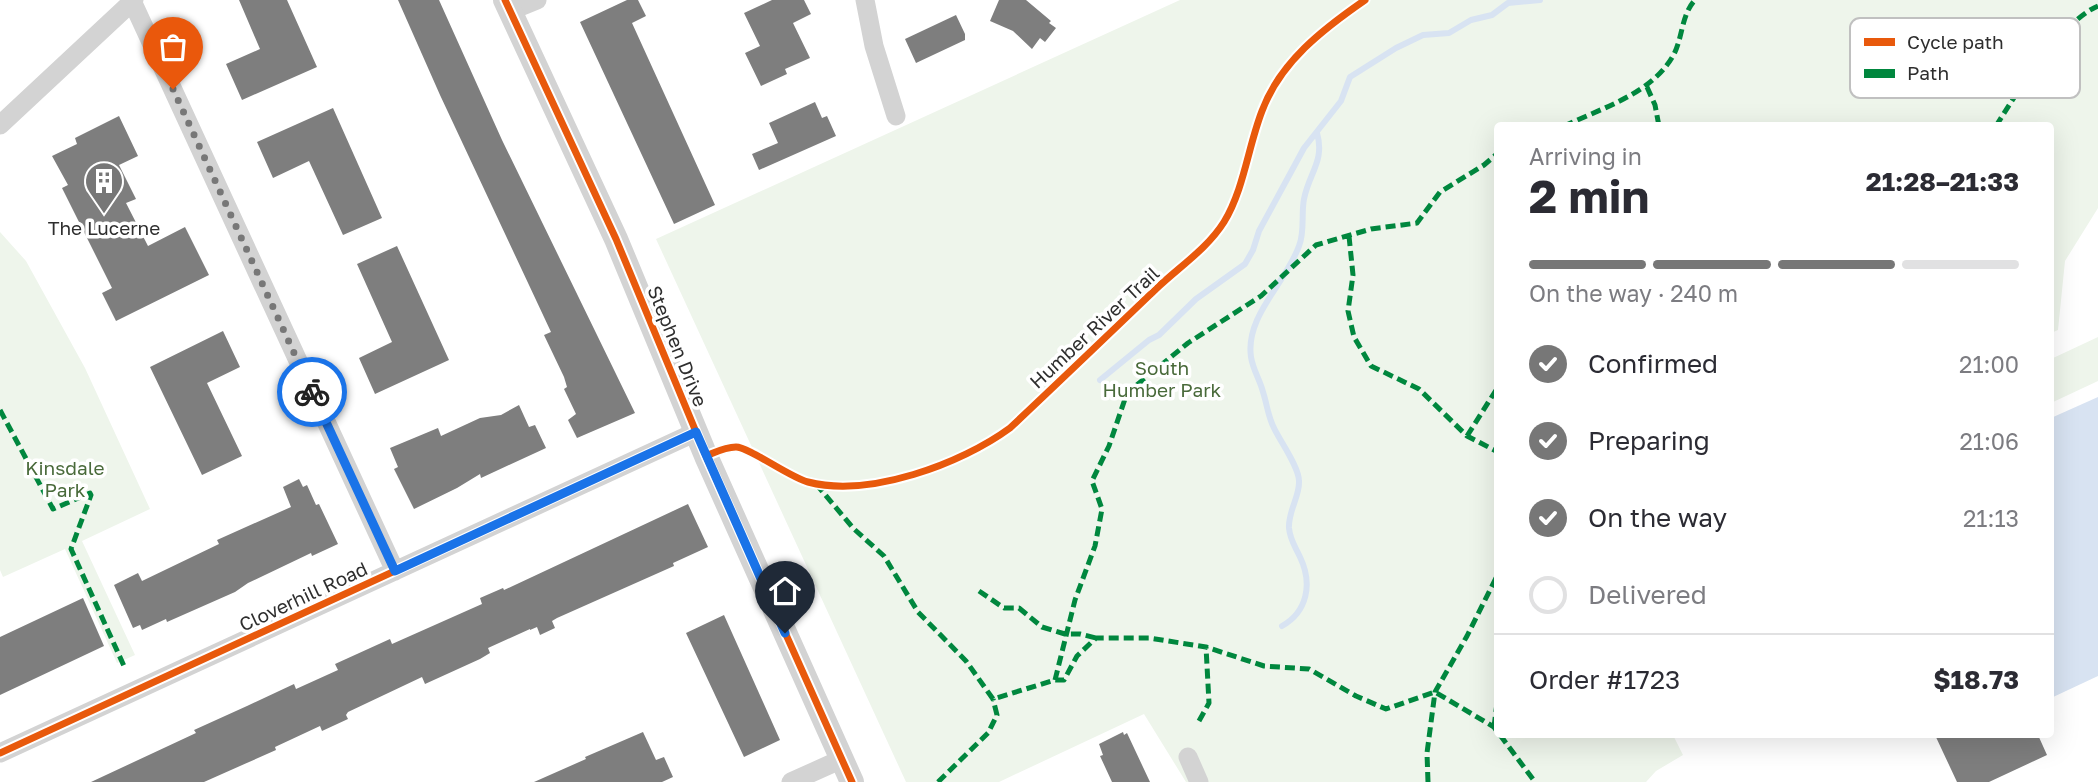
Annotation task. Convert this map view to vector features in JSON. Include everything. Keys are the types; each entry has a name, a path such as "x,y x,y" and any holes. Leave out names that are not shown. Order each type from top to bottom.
{"street":[{"path":"508,5 537,0"},
{"path":"865,0 874,46 895,116"},
{"path":"0,125 133,1 395,571"},
{"name":"Stephen Drive","path":"508,5 616,239 696,432 852,782"},
{"name":"Cloverhill Road","path":"0,753 696,432"},
{"path":"1188,757 1199,782"},
{"path":"791,782 842,759"}],"green space":[{"name":"South Humber Park","path":"1180,0 2098,0 2098,208 2065,261 2058,330 2054,332 2054,122 1494,122 1494,738 1674,738 1683,755 1656,771 1646,782 1186,782 1144,714 999,782 906,782 656,239"},
{"name":"Kinsdale Park","path":"0,232 26,261 85,368 150,509 82,541 135,655 117,663 65,549 3,577 0,570"},
{"path":"2098,337 2098,381 2054,402 2054,358"}],"water":[{"path":"2098,397 2098,676 2054,697 2054,417"}],"building":[{"path":"239,0 287,0 317,67 242,100 226,64 260,49"},
{"path":"398,0 439,0 502,140 635,413 577,438 568,420 576,414 564,389 567,387 564,377 544,335 551,332"},
{"path":"627,0 638,0 646,16 632,23 715,205 674,224 580,22"},
{"path":"772,0 804,0 811,14 793,23 810,58 785,69 787,74 761,86 745,53 760,46 744,13"},
{"path":"999,0 1026,0 1056,28 1045,42 1040,38 1032,49 1013,31 990,21"},
{"path":"956,15 965,40 916,63 905,39"},
{"path":"815,102 822,118 827,116 836,136 759,170 752,154 778,143 769,123"},
{"path":"333,108 382,218 343,235 309,161 273,178 257,142"},
{"name":"The Lucerne","path":"119,116 138,156 119,165 136,199 126,203 148,246 185,227 209,275 116,321 102,293 112,288 62,188 68,185 52,156 77,144 75,138"},
{"path":"397,246 449,360 375,394 359,358 392,342 357,264"},
{"path":"223,331 240,367 207,383 242,456 202,475 150,367"},
{"path":"519,405 529,427 535,425 546,448 481,478 480,474 414,509 394,469 398,467 390,448 438,428 441,436 480,418 501,415"},
{"path":"299,479 303,487 307,485 316,505 319,504 338,544 312,556 311,553 235,592 167,622 166,619 142,630 140,625 133,628 114,585 138,573 142,581 219,544 217,540 291,507 283,487"},
{"path":"688,504 708,547 673,563 674,566 557,618 552,621 555,628 540,635 537,627 530,629 488,648 490,653 480,659 425,684 422,677 348,712 348,719 322,731 320,726 275,747 276,750 204,782 91,782 294,684 296,689 338,670 335,664 390,639 392,644 482,604 480,598 503,588 504,590"},
{"path":"83,598 104,646 0,695 0,637"},
{"path":"724,615 780,740 744,757 686,633"},
{"path":"643,732 656,760 664,757 673,777 662,782 534,782 586,759 585,757"},
{"path":"1123,732 1124,735 1127,733 1150,782 1112,782 1100,756 1103,755 1099,744"},
{"path":"1936,738 2039,738 2047,755 1989,782 1957,782"}],"waterway":[{"path":"1100,380 1159,335 1196,299 1245,264 1259,231 1304,148 1341,101 1350,77 1396,48 1423,35 1449,33 1471,20 1492,15 1508,3 1540,0"},
{"path":"1282,626 1297,613 1307,587 1304,567 1289,528 1299,481 1293,462 1270,419 1252,362 1251,342 1260,314 1293,260 1301,241 1304,199 1318,159 1317,133"}],"marked path":[{"path":"1573,122 1639,90 1664,69 1673,56 1687,13 1695,0"},
{"path":"2079,18 2098,6"},
{"path":"1647,87 1655,105 1658,122"},
{"path":"1999,122 2014,98"},
{"path":"1055,680 1075,600 1095,546 1102,509 1092,481 1109,446 1127,393 1188,343 1261,296 1316,245 1371,229 1417,223 1440,192 1494,156"},
{"path":"1349,236 1353,275 1348,311 1354,337 1371,366 1419,389 1467,436 1494,450"},
{"path":"1467,436 1494,393"},
{"path":"0,410 53,509 90,493 91,495 71,549 124,666"},
{"path":"816,484 854,529 884,556 918,612 966,661 993,699 1055,680 1064,680 1077,656 1096,638 1149,638 1206,647 1264,666 1309,669 1356,696 1386,709 1435,692 1494,727"},
{"path":"1428,782 1427,753 1435,692 1494,582"},
{"path":"979,591 1004,608 1019,608 1042,627 1065,634 1096,638"},
{"path":"1199,721 1209,703 1206,647"},
{"path":"938,782 988,733 997,715 993,699"},
{"path":"1502,738 1535,782"}],"cycle path":[{"path":"505,0 616,239 706,456 852,782"},
{"name":"Humber River Trail","path":"706,456 724,449 742,448 808,482 832,486 858,485 914,475 941,465 966,454 1010,428 1217,232 1231,209 1262,111 1280,77 1304,48 1365,0"},
{"path":"0,753 696,432"}],"way so far":[{"path":"173,89 312,392"}],"place":[{"name":"The Lucerne","path":"104,215"}],"route":[{"path":"312,392 395,571 696,432 785,633"}]}
